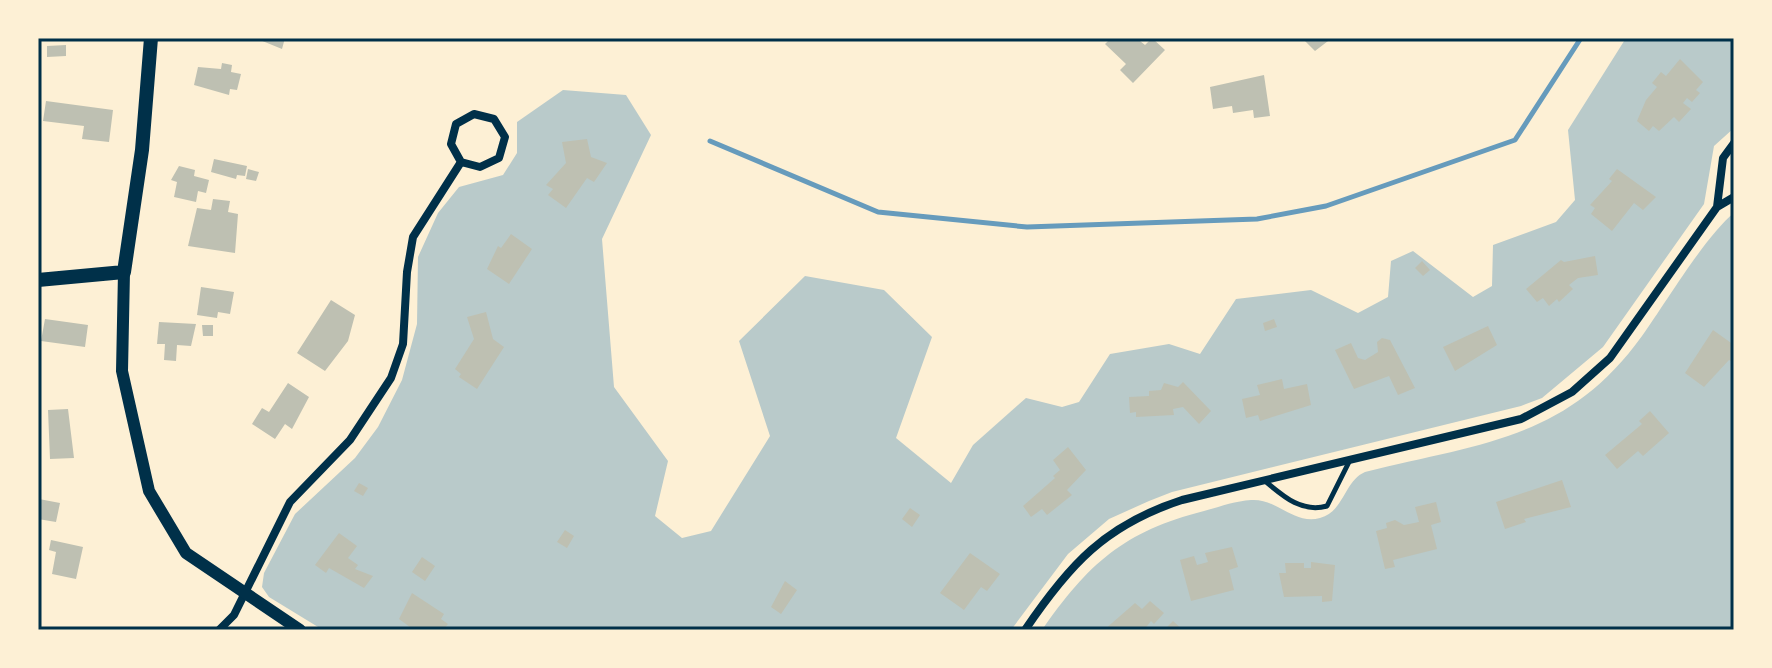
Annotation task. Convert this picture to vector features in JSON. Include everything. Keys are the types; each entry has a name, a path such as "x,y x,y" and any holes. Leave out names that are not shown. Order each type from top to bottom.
{"main road":[{"path":"38,280 124,272 142,150 151,38"}],"street":[{"path":"474,114 494,119 505,137 499,158 484,167 461,162 451,144 456,124 474,114"},
{"path":"1717,207 1723,158 1734,143"},
{"path":"219,630 234,615 290,502 344,448 391,378 405,332 407,272 413,237 461,162"},
{"path":"1025,630 1066,573 1118,528 1138,516 1182,500 1513,421 1564,398 1610,358 1717,207 1734,197"},
{"path":"124,272 122,371 149,491 186,553 300,630"}],"lane":[{"path":"1264,481 1282,495 1313,509 1327,506 1350,460"}],"shaded area":[{"path":"1626,38 1734,38 1734,128 1714,146 1704,204 1603,347 1542,398 1521,406 1172,492 1109,519 1068,554 1011,630 323,630 269,597 262,587 264,573 295,514 355,458 378,427 402,380 417,324 418,257 438,213 459,187 503,175 517,153 517,122 563,90 626,95 651,135 602,239 614,387 668,461 655,516 682,538 711,531 770,436 739,341 805,276 884,290 932,337 896,438 951,483 973,445 1026,398 1062,407 1079,402 1110,354 1169,344 1200,354 1236,299 1311,290 1358,313 1388,297 1391,261 1413,251 1473,297 1492,286 1493,245 1556,222 1575,200 1568,130"},
{"path":"1734,213 1734,630 1042,630 1092,569 1110,553 1151,529 1176,519 1251,500 1269,503 1301,518 1320,518 1334,510 1352,482 1365,472 1484,444 1552,417 1583,397 1613,371 1642,336 1699,253"}],"building":[{"path":"255,38 285,38 282,49"},
{"path":"1111,38 1142,38 1140,41 1145,45 1152,38 1165,50 1133,83 1120,70 1126,64 1105,44"},
{"path":"1302,38 1332,38 1315,51"},
{"path":"66,45 66,56 47,57 47,46"},
{"path":"1680,59 1703,82 1696,90 1700,93 1692,102 1687,98 1683,103 1691,109 1679,122 1674,117 1659,131 1653,126 1649,131 1637,121 1646,100 1657,87 1652,83 1661,72 1666,76"},
{"path":"222,63 232,65 231,72 241,74 237,90 230,89 229,95 194,85 198,67 221,69"},
{"path":"1264,75 1270,116 1254,118 1253,110 1233,113 1232,106 1213,109 1210,87"},
{"path":"46,101 113,110 109,142 82,139 84,126 43,121"},
{"path":"587,139 591,157 607,163 594,182 587,178 566,208 548,195 553,189 546,185 566,163 562,142"},
{"path":"214,159 247,166 245,176 237,175 236,179 211,172"},
{"path":"179,166 195,170 194,176 209,180 206,193 198,191 196,202 174,197 177,182 171,180"},
{"path":"248,169 259,172 256,181 246,179"},
{"path":"1617,169 1656,197 1643,210 1634,203 1612,231 1591,214 1595,208 1590,205 1612,181 1609,179"},
{"path":"213,199 230,201 228,212 238,214 235,253 188,246 197,208 211,210"},
{"path":"511,234 532,249 509,284 487,269 498,246 501,248"},
{"path":"1595,256 1598,275 1578,278 1569,285 1573,289 1559,302 1557,299 1549,306 1543,298 1537,302 1526,289 1561,260"},
{"path":"1422,261 1430,270 1423,276 1415,268"},
{"path":"201,287 234,292 230,314 218,312 217,318 197,315"},
{"path":"331,300 355,315 348,341 325,371 297,353"},
{"path":"486,312 493,339 504,347 477,389 459,377 461,374 455,369 474,339 467,317"},
{"path":"45,319 88,325 85,347 41,341"},
{"path":"1274,319 1277,327 1265,331 1263,323"},
{"path":"159,322 196,324 191,346 177,345 176,361 164,360 165,344 157,344"},
{"path":"202,325 213,325 213,336 203,336"},
{"path":"1488,326 1497,345 1455,371 1443,347"},
{"path":"1713,330 1734,345 1734,363 1729,360 1704,387 1685,373"},
{"path":"1382,338 1390,340 1415,388 1398,395 1389,376 1354,389 1335,350 1351,343 1358,358 1365,360 1378,352 1377,342"},
{"path":"1282,379 1284,389 1307,384 1311,405 1260,421 1258,415 1246,418 1242,399 1260,395 1257,385"},
{"path":"1183,382 1211,411 1199,424 1183,407 1173,409 1174,415 1136,417 1136,412 1130,413 1129,397 1149,396 1149,391 1161,390 1164,383 1178,387"},
{"path":"288,383 309,397 292,429 285,424 275,439 252,424 262,408 269,412"},
{"path":"68,409 74,458 50,459 48,410"},
{"path":"1650,411 1669,433 1643,456 1638,451 1617,469 1605,455 1642,424 1639,421"},
{"path":"1068,447 1086,470 1067,490 1072,495 1047,515 1042,509 1031,517 1023,506 1055,478 1053,476 1060,470 1053,460"},
{"path":"1562,480 1571,507 1524,519 1526,522 1505,529 1496,502"},
{"path":"359,483 368,488 363,496 354,491"},
{"path":"39,499 60,503 56,522 38,519"},
{"path":"1436,502 1441,522 1431,525 1437,549 1393,560 1395,567 1385,569 1376,531 1387,528 1386,523 1395,520 1404,525 1419,522 1415,507"},
{"path":"910,508 920,515 912,527 902,519"},
{"path":"565,530 574,536 567,548 557,542"},
{"path":"339,533 357,546 348,558 358,565 355,569 373,576 364,588 329,568 326,573 315,565"},
{"path":"51,540 83,547 76,579 52,574 56,552 49,550"},
{"path":"1232,547 1238,567 1229,570 1234,590 1191,601 1180,560 1194,556 1197,565 1208,562 1205,553"},
{"path":"970,553 1000,574 987,591 981,587 964,610 940,593"},
{"path":"422,557 435,566 425,581 412,572"},
{"path":"1311,562 1335,565 1332,601 1322,602 1322,596 1284,597 1279,573 1286,573 1285,563 1304,563 1304,568 1311,568"},
{"path":"785,581 797,590 781,614 771,607"},
{"path":"412,593 444,614 441,619 448,624 443,630 414,630 399,619"},
{"path":"1150,601 1164,613 1154,624 1151,621 1144,630 1104,630 1135,603 1142,609"},
{"path":"1173,621 1183,630 1166,628"}],"waterway":[{"path":"710,141 878,212 1027,227 1257,219 1326,206 1515,140 1581,38"}]}
